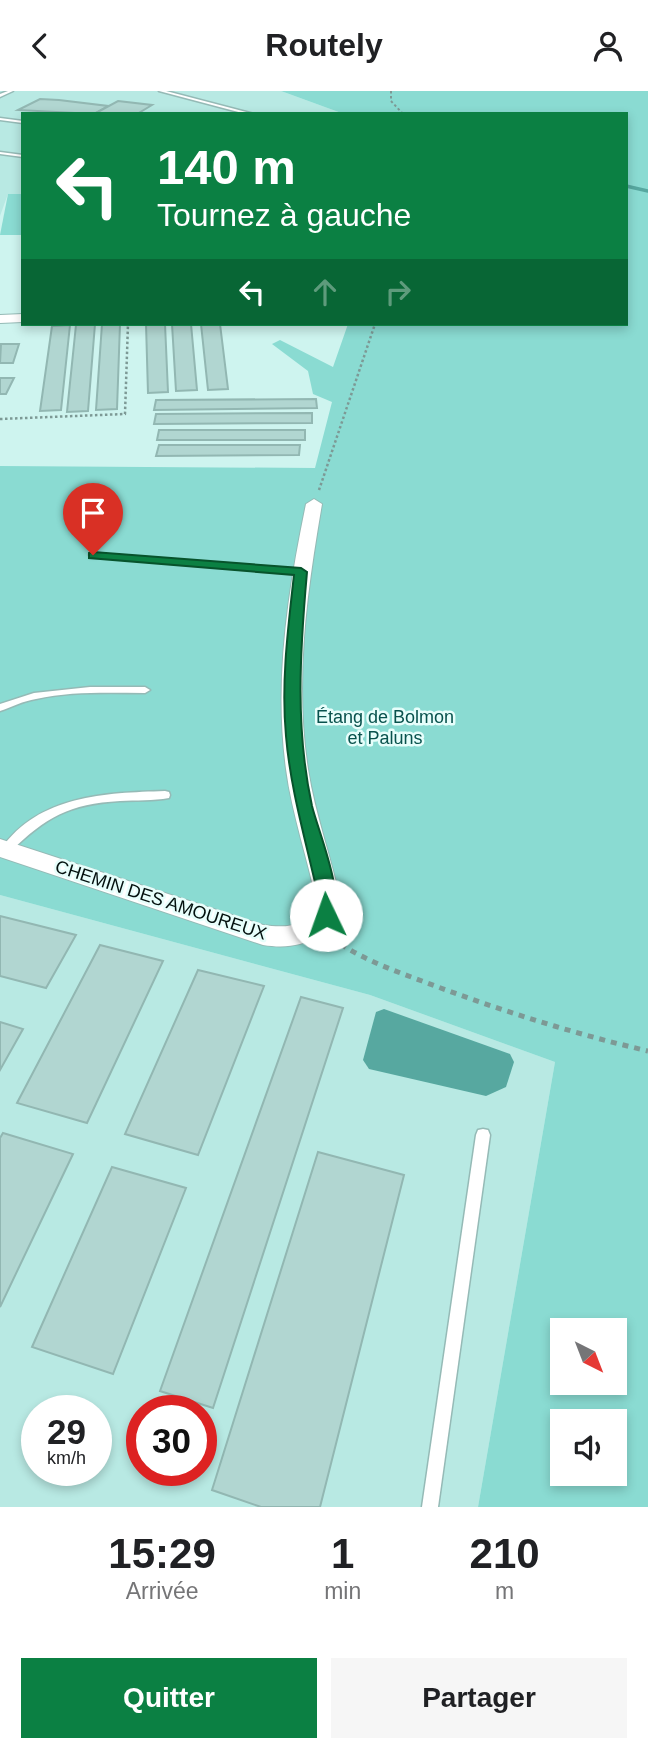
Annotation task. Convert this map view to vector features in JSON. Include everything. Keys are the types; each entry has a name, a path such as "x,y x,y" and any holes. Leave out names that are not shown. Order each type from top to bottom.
{"street":[{"path":"2,322 21,318"},
{"path":"314,504 301,572 293,651 293,734 304,805 328,904 319,923"},
{"name":"CHEMIN DES AMOUREUX","path":"3,849 262,935 295,937 319,923"}],"lane":[{"path":"0,96 11,91"},
{"path":"160,91 244,112"},
{"path":"0,119 21,122"},
{"path":"0,153 21,156"},
{"path":"93,555 301,572"},
{"path":"0,708 27,698 63,693 145,691"},
{"path":"3,849 24,830 60,807 77,801 164,795"},
{"path":"430,1507 484,1135"}],"path":[{"path":"391,91 391,101 401,112"},
{"path":"0,419 125,414 128,326"},
{"path":"314,504 374,326"},
{"path":"319,923 339,943 379,965 529,1019 648,1051"}],"shaded area":[{"path":"0,91 281,91 339,112 21,112 21,194 8,194 0,216"},
{"path":"0,895 370,995 555,1062 478,1507 0,1507"},
{"path":"384,1009 510,1054 514,1062 506,1087 486,1096 369,1069 363,1060 376,1012"}],"green space":[{"name":"Étang de Bolmon et Paluns","path":"281,91 648,91 648,1507 478,1507 555,1062 370,995 0,895 0,466 315,468 332,402 313,394 308,371 272,344 280,340 333,367 347,326 628,326 628,112 339,112"},
{"path":"8,194 21,194 21,235 0,235"}],"building":[{"path":"40,99 108,106 98,112 18,110"},
{"path":"118,101 152,105 140,112 98,112"},
{"path":"52,326 70,326 61,410 40,411"},
{"path":"76,326 95,326 88,411 67,412"},
{"path":"102,326 120,326 117,409 96,410"},
{"path":"146,326 165,326 168,392 148,393"},
{"path":"172,326 191,326 197,390 176,391"},
{"path":"201,326 220,326 228,389 208,390"},
{"path":"1,344 19,344 13,363 0,363"},
{"path":"0,378 14,378 6,394 0,394"},
{"path":"316,399 317,408 154,410 156,400"},
{"path":"312,413 312,423 154,424 156,414"},
{"path":"159,430 305,430 305,440 157,440"},
{"path":"159,445 300,445 299,455 156,456"},
{"path":"0,916 76,935 46,988 0,976"},
{"path":"100,945 163,961 87,1123 17,1103"},
{"path":"198,970 264,986 198,1155 125,1134"},
{"path":"301,997 343,1008 217,1396 172,1395 160,1391"},
{"path":"0,1022 23,1029 0,1070"},
{"path":"3,1133 73,1154 0,1307 0,1138"},
{"path":"318,1152 404,1175 320,1507 261,1507 212,1490 213,1486 217,1486 217,1474"},
{"path":"112,1167 186,1188 113,1374 32,1347"}],"waterway":[{"path":"628,186 648,191"}],"route":[{"path":"93,555 301,572 293,651 293,734 304,805 327,894 326,915"}]}
